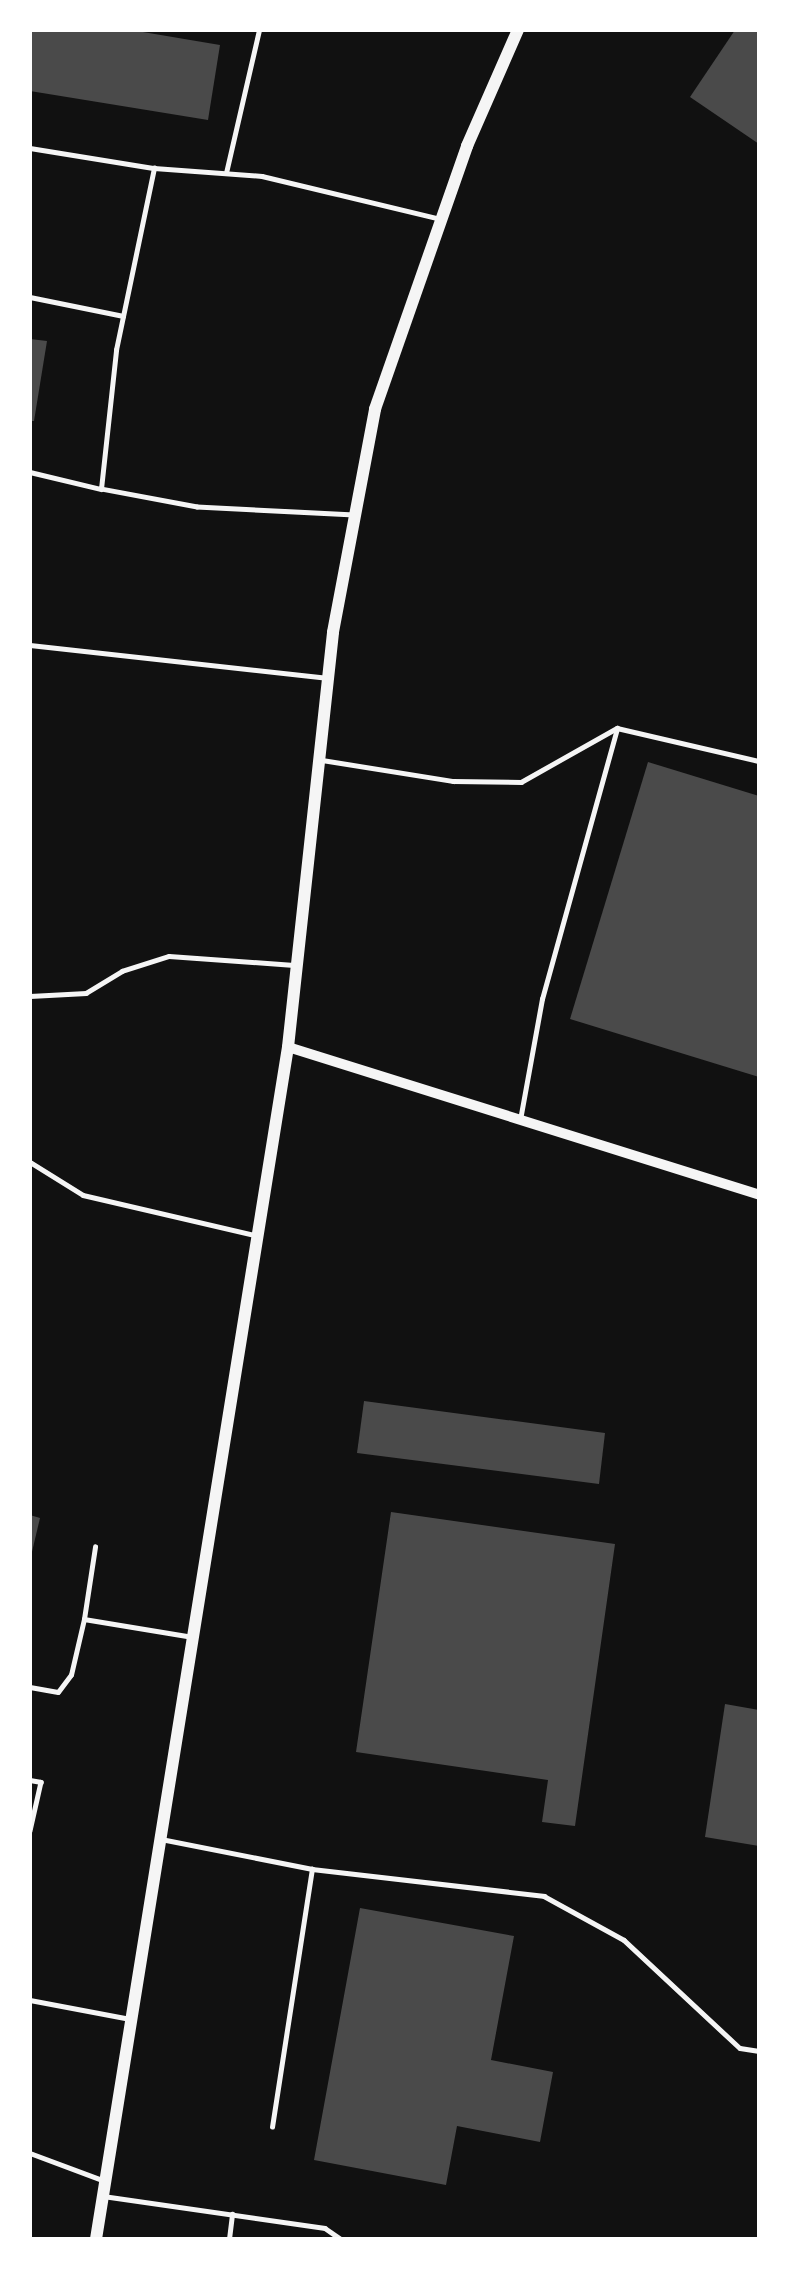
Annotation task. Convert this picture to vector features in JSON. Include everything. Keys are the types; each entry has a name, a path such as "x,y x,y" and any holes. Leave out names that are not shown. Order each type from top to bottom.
{"main road":[{"path":"96,2239 288,1047 333,632 375,409 467,146 518,30"}],"street":[{"path":"288,1047 759,1195"}],"lane":[{"path":"226,173 259,30"},
{"path":"30,148 154,168 262,176 441,219"},
{"path":"100,489 106,417 123,316 154,168"},
{"path":"30,297 123,316"},
{"path":"30,472 100,489 197,507 355,515"},
{"path":"30,645 328,678"},
{"path":"319,760 453,781 521,782 617,728 759,761"},
{"path":"520,1120 542,999 617,728"},
{"path":"30,996 86,993 122,971 169,956 297,965"},
{"path":"30,1162 83,1195 258,1236"},
{"path":"30,1687 58,1692 71,1675 84,1619 95,1547"},
{"path":"84,1619 193,1637"},
{"path":"30,1780 40,1782 30,1831"},
{"path":"160,1839 312,1869 544,1896 624,1940 740,2048 759,2051"},
{"path":"272,2127 312,1869"},
{"path":"30,2000 131,2019"},
{"path":"30,2153 105,2181"},
{"path":"103,2195 325,2228 341,2239"},
{"path":"229,2239 232,2214"}],"building":[{"path":"30,30 131,30 220,45 208,120 30,91"},
{"path":"735,30 759,30 759,144 690,97"},
{"path":"30,339 47,341 34,421 30,421"},
{"path":"648,762 759,796 759,1077 570,1019"},
{"path":"364,1401 605,1433 599,1484 357,1453"},
{"path":"391,1512 615,1544 575,1826 542,1822 548,1780 356,1752"},
{"path":"30,1515 40,1518 31,1556 30,1556"},
{"path":"725,1704 759,1710 759,1846 705,1837"},
{"path":"360,1908 514,1936 491,2060 553,2072 540,2142 457,2126 446,2185 314,2160"}]}
